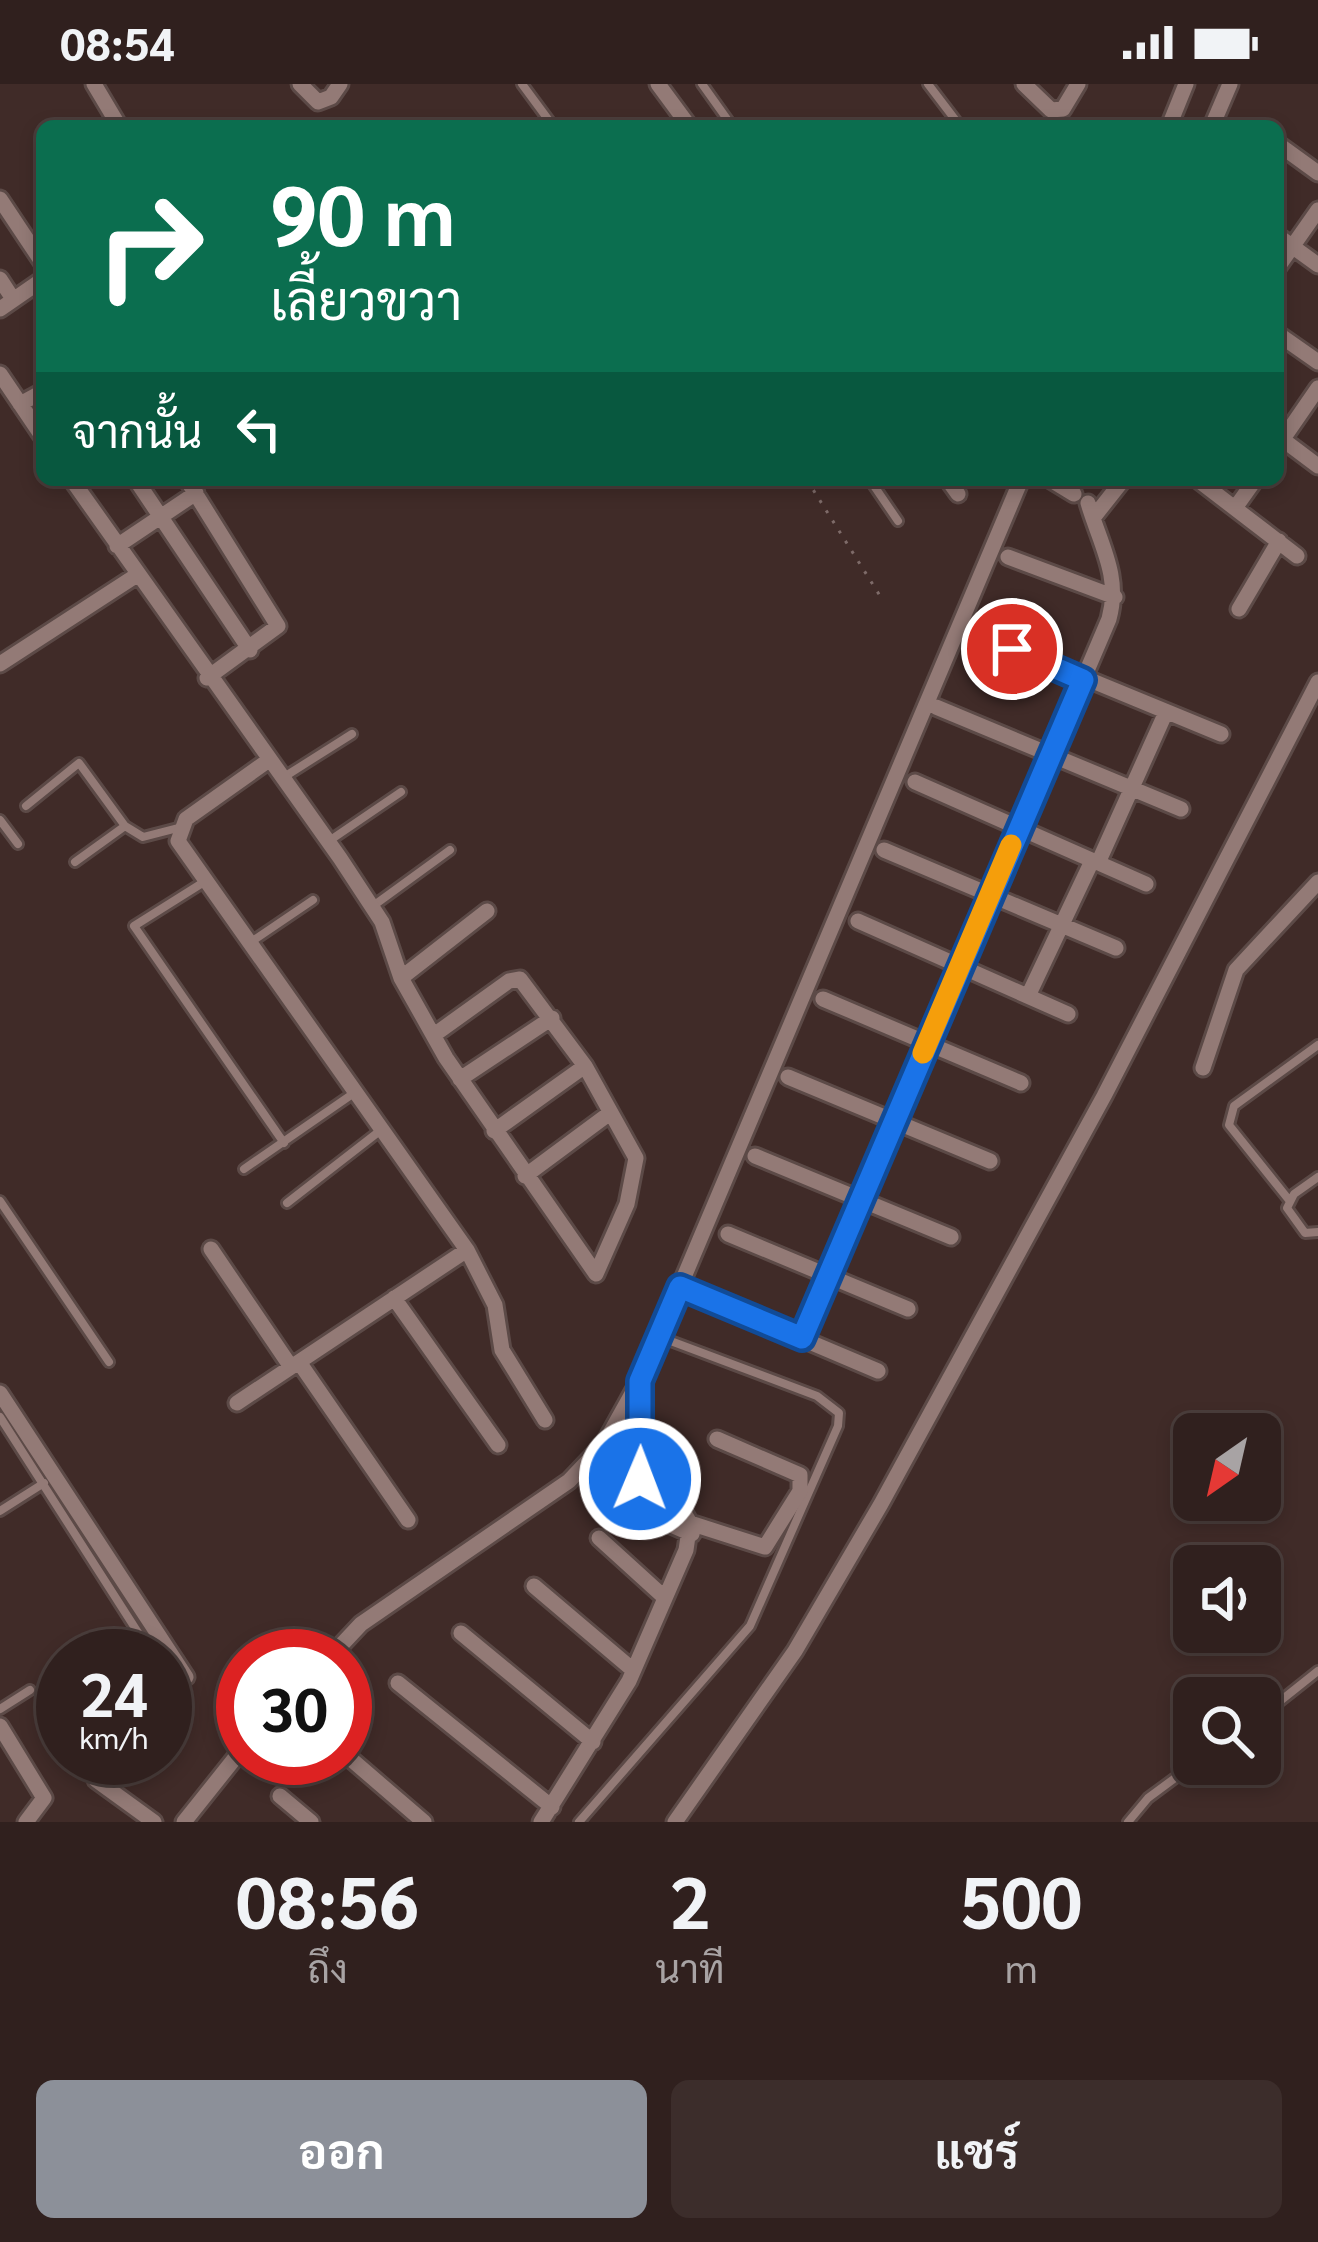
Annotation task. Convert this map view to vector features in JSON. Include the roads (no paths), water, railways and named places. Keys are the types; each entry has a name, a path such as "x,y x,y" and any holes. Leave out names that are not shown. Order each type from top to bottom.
{"street":[{"path":"94,84 109,120"},
{"path":"300,84 318,103 331,97 340,84"},
{"path":"658,84 685,120"},
{"path":"1024,84 1051,110 1063,109 1078,84"},
{"path":"1171,120 1186,84"},
{"path":"1215,120 1230,84"},
{"path":"1284,148 1318,173"},
{"path":"0,199 36,253"},
{"path":"1318,210 1285,241 1318,265"},
{"path":"0,279 6,304 36,284"},
{"path":"1284,338 1318,362"},
{"path":"0,374 36,427"},
{"path":"1284,435 1318,388"},
{"path":"20,404 36,395"},
{"path":"1284,443 1318,466"},
{"path":"76,486 372,907 401,978 434,1035 460,1079 596,1274 635,1177 636,1159 553,1018 520,979 509,981 434,1035"},
{"path":"140,486 250,650"},
{"path":"117,546 161,519 191,486 276,619 274,633 207,678"},
{"path":"356,1629 569,1481 604,1444 640,1381 1018,486"},
{"path":"1206,486 1297,556"},
{"path":"1235,508 1251,486"},
{"path":"802,1338 1115,597 1113,571 1071,493"},
{"path":"1239,609 1280,542"},
{"path":"1008,556 1115,597"},
{"path":"0,664 137,574"},
{"path":"976,633 1221,734"},
{"path":"675,1822 753,1715 872,1521 1104,1096 1318,682"},
{"path":"936,707 1181,808"},
{"path":"1028,996 1166,712"},
{"path":"269,760 178,828 178,841 467,1250 495,1305 502,1350 544,1420"},
{"path":"915,782 1146,884"},
{"path":"884,850 1116,948"},
{"path":"1203,1068 1236,970 1318,882"},
{"path":"401,978 487,911"},
{"path":"858,921 1068,1014"},
{"path":"823,999 1022,1082"},
{"path":"460,1079 553,1018"},
{"path":"494,1130 585,1066"},
{"path":"788,1077 990,1161"},
{"path":"525,1175 610,1113"},
{"path":"755,1156 951,1237"},
{"path":"728,1234 908,1309"},
{"path":"212,1249 407,1520"},
{"path":"237,1403 467,1250"},
{"path":"680,1287 878,1371"},
{"path":"394,1298 498,1445"},
{"path":"640,1381 644,1454 640,1479 650,1500 669,1524 765,1547 800,1491 800,1474 717,1439"},
{"path":"0,1393 49,1480 152,1629"},
{"path":"398,1682 546,1815 634,1670 691,1528 644,1454"},
{"path":"599,1538 665,1598"},
{"path":"534,1586 634,1670"},
{"path":"461,1633 592,1742"},
{"path":"0,1726 44,1798 26,1822"},
{"path":"372,1777 424,1822"},
{"path":"184,1822 216,1782"},
{"path":"103,1785 154,1822"},
{"path":"280,1796 311,1822"}],"lane":[{"path":"522,84 549,120"},
{"path":"702,84 728,120"},
{"path":"928,84 955,120"},
{"path":"874,486 898,521"},
{"path":"283,778 352,734"},
{"path":"26,806 79,763 125,826 143,837 178,828"},
{"path":"327,842 401,792"},
{"path":"0,820 18,844"},
{"path":"75,862 125,826"},
{"path":"372,907 450,850"},
{"path":"206,880 134,926 284,1143"},
{"path":"250,943 313,900"},
{"path":"1317,1235 1305,1233 1291,1219 1289,1201 1229,1125 1234,1106 1318,1046"},
{"path":"1308,1055 1318,1066"},
{"path":"244,1169 356,1092"},
{"path":"286,1203 382,1130"},
{"path":"1289,1201 1318,1177"},
{"path":"0,1201 109,1362"},
{"path":"579,1822 750,1625 838,1426 839,1413 817,1396 659,1336"},
{"path":"0,1417 49,1480 137,1629"},
{"path":"0,1511 49,1480"},
{"path":"1281,1700 1318,1670"},
{"path":"0,1708 30,1690"},
{"path":"1129,1822 1148,1798 1173,1780"}]}
